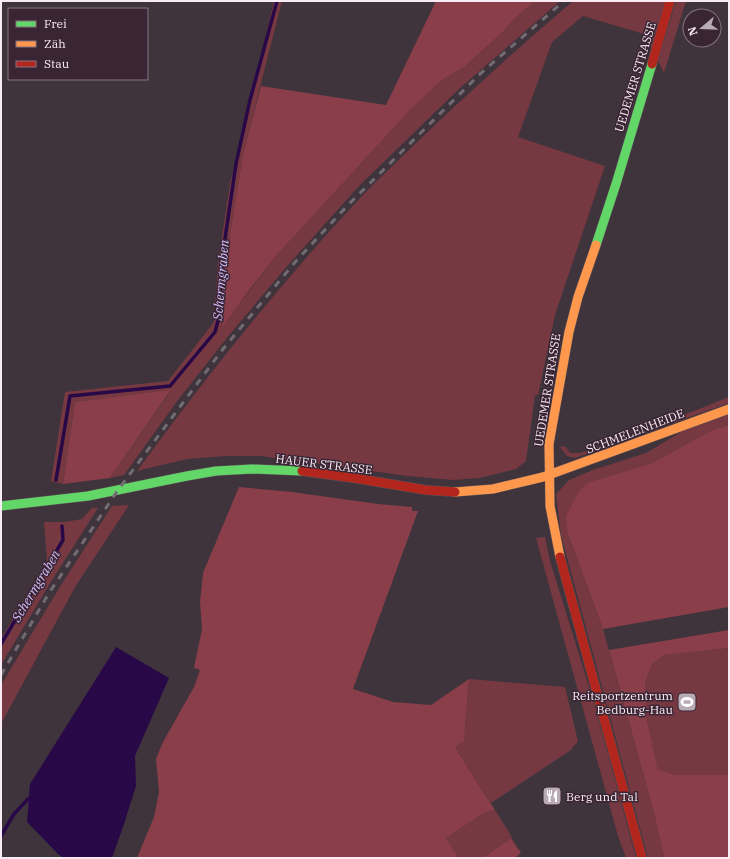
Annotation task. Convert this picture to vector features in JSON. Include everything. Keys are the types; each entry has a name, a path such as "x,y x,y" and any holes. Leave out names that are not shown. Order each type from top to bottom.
{"main road":[{"name":"UEDEMER STRASSE","path":"642,858 568,592 559,554 550,506 548,476 549,444 569,332 578,297 618,177 670,1"},
{"name":"SCHMELENHEIDE","path":"548,476 647,441 729,409"},
{"name":"HAUER STRASSE","path":"1,506 90,496 202,473 231,470 277,469 308,472 430,490 457,492 482,491 507,487 548,476"}],"shaded area":[{"path":"274,1 282,1 243,154 225,265 223,325 277,255 411,109 442,80 464,67 535,1 560,1 459,89 359,186 289,264 230,334 178,400 124,475 110,478 171,391 75,402 63,484 51,481 65,392 168,381 214,322 218,262 230,184"},
{"path":"436,1 535,1 464,67 442,80 411,109 277,255 223,326 225,265 243,154 261,86 386,105"},
{"path":"573,1 665,1 651,49 644,34 583,16 552,42 518,137 605,166 555,315 538,395 535,395 526,461 516,469 479,478 453,480 408,476 261,456 225,456 187,459 137,471 246,329 304,260 364,194 512,54"},
{"path":"676,1 686,1 684,8 682,8 682,14 664,73 658,61"},
{"path":"171,390 110,478 63,484 75,402"},
{"path":"729,397 729,403 575,458 567,456 560,447 565,446 570,453 580,453 661,424"},
{"path":"729,414 729,425 712,430 652,463 589,482 568,534 603,629 654,813 664,858 648,858 561,535 556,494 569,480 593,470 646,453 683,431"},
{"path":"729,425 729,607 603,629 568,534 566,516 580,490 589,482 652,463 712,430"},
{"path":"239,487 412,507 412,511 418,511 353,689 393,702 431,705 469,679 464,742 455,747 495,810 486,812 446,838 459,858 137,858 154,817 159,792 156,759 163,742 194,687 200,670 194,668 202,629 200,602 203,573"},
{"path":"129,505 75,587 1,724 1,685 61,585 112,506"},
{"path":"92,508 98,508 52,580 1,665 1,639 47,561 44,522 65,522 82,519"},
{"path":"545,537 550,561 595,706 636,858 626,858 618,836 536,538"},
{"path":"729,630 729,648 665,655 652,664 645,684 647,720 658,770 676,775 729,775 729,858 664,858 654,813 609,650"},
{"path":"116,647 169,678 135,756 136,786 112,858 64,858 58,854 27,822 30,784"},
{"name":"Reitsportzentrum Bedburg-Hau","path":"729,648 729,775 676,775 658,771 647,720 645,684 652,664 665,655"},
{"path":"469,679 565,687 578,741 571,750 491,803 455,747 464,742"},
{"path":"495,810 512,837 482,858 459,858 446,838 486,812"},
{"path":"511,838 521,853 515,858 482,858"}],"waterway":[{"name":"Schermgraben","path":"56,480 70,396 170,386 215,332 219,317 221,266 236,164 250,100 277,1"},
{"name":"Schermgraben","path":"1,644 63,540 62,526"},
{"path":"1,836 14,814 29,798"}],"railway":[{"path":"1,675 49,593 118,490 223,349 296,261 349,204 480,74 564,1"}],"traffic: fast":[{"path":"596,245 652,64"},
{"path":"1,506 88,496 216,471 252,469 302,471"}],"traffic: slow":[{"path":"560,557 550,506 549,444 569,332 578,297 596,245"},
{"path":"455,492 493,489 543,477 729,409"}],"traffic: jam":[{"path":"652,64 670,1"},
{"path":"302,471 426,490 455,492"},
{"path":"560,557 642,858"}],"place":[{"name":"Reitsportzentrum Bedburg-Hau","path":"687,702"},
{"name":"Berg und Tal","path":"552,796"}]}
